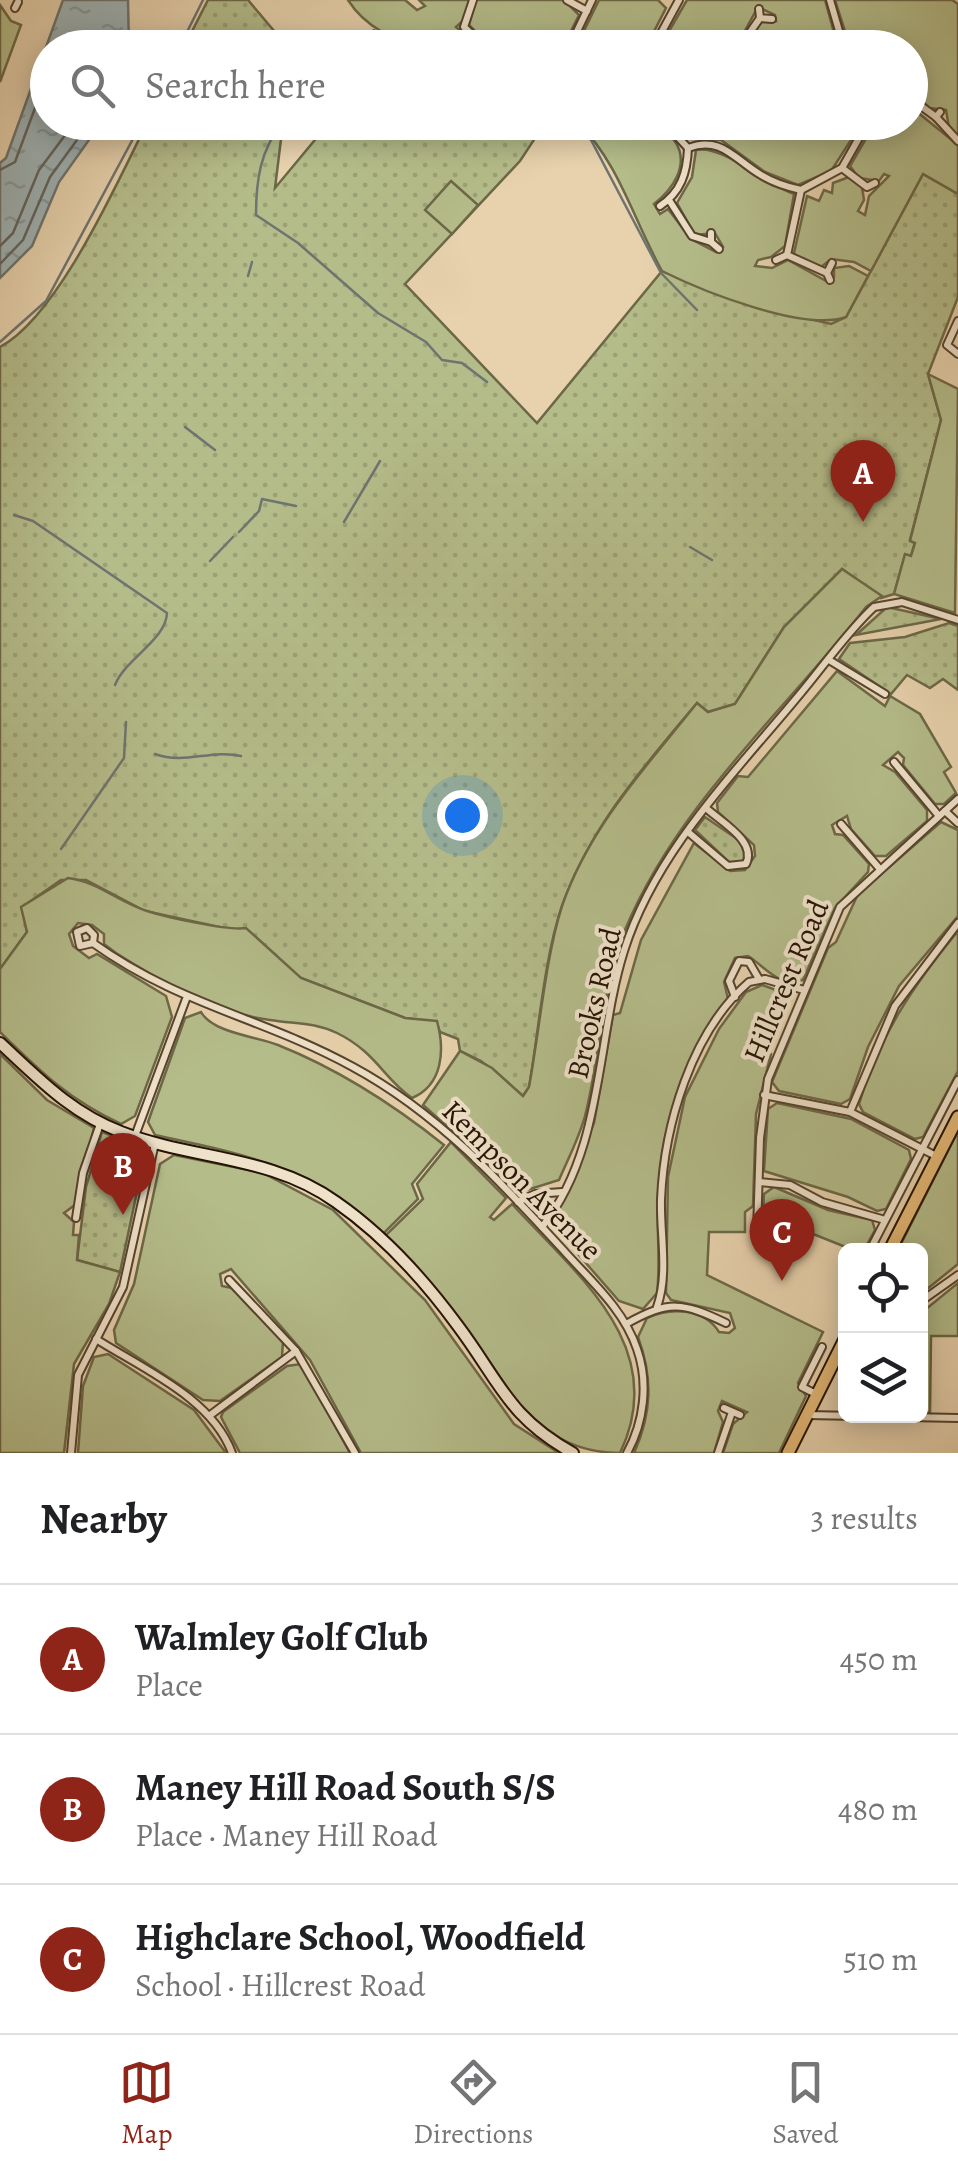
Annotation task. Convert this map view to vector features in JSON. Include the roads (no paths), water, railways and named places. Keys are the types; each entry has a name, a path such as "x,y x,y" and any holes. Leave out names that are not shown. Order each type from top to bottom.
{"main road":[{"path":"894,1243 958,1117"},
{"path":"788,1453 816,1394 838,1360"}],"street":[{"path":"467,30 464,27 473,0"},
{"path":"567,0 587,12"},
{"path":"578,30 592,0"},
{"path":"830,0 836,30"},
{"path":"662,30 675,1"},
{"path":"752,30 760,18 758,8"},
{"path":"760,18 772,19"},
{"path":"928,108 938,114 958,141"},
{"path":"681,140 688,148"},
{"path":"688,148 711,143 724,147 762,176 801,190 818,185 842,168 858,140"},
{"path":"660,206 670,200 684,176 688,148"},
{"path":"842,168 867,187 875,183"},
{"path":"787,255 801,190"},
{"path":"670,200 692,236 711,238 719,249"},
{"path":"776,260 787,255"},
{"path":"787,255 828,276 832,262"},
{"path":"958,320 947,345 958,354"},
{"name":"Brooks Road","path":"542,1226 562,1192 593,1105 610,1006 630,932 688,832 870,610 888,601 958,620"},
{"path":"829,660 884,694"},
{"path":"894,762 942,813 958,823"},
{"name":"Hillcrest Road","path":"757,1231 764,1095 840,907 958,798"},
{"path":"688,832 728,866 742,866 748,860 746,844 706,808"},
{"path":"841,824 879,868"},
{"path":"850,1112 876,1040 895,1006 958,924"},
{"name":"Kempson Avenue","path":"93,943 138,974 186,999 297,1039 370,1077 454,1137 542,1226 626,1324 641,1362 643,1393 639,1424 627,1453"},
{"path":"735,997 729,981 739,962 754,967 759,979"},
{"path":"658,1307 663,1280 661,1200 668,1142 694,1061 749,982 759,979 804,990"},
{"path":"134,1137 186,999"},
{"path":"0,1043 55,1096 100,1124 155,1143 268,1167 336,1201 417,1276 458,1326 524,1421 573,1453"},
{"path":"874,1243 958,1080"},
{"path":"764,1095 850,1112 938,1156"},
{"path":"66,1211 76,1215 83,1172 100,1124"},
{"path":"70,1453 78,1375 123,1287 155,1143"},
{"path":"759,1182 790,1185 822,1202 885,1220"},
{"path":"518,1202 535,1194 562,1192"},
{"path":"928,1296 958,1275"},
{"path":"228,1280 296,1351 355,1453"},
{"path":"626,1324 658,1307 686,1306 726,1323"},
{"path":"96,1339 209,1416 232,1453"},
{"path":"816,1394 802,1387 822,1347"},
{"path":"209,1416 296,1351"},
{"path":"718,1453 732,1412"},
{"path":"806,1415 958,1418"}],"water":[{"path":"63,0 128,0 129,30 52,30"},
{"path":"30,91 30,140 89,140 59,182 32,246 0,278 0,163 6,158"}],"waterway":[{"path":"188,30 203,0"},
{"path":"0,342 46,301 132,140"},
{"path":"271,140 261,166 256,215 298,243 378,313 426,342 442,360 462,363 487,382"},
{"path":"591,140 661,273 697,310"},
{"path":"248,276 252,262"},
{"path":"185,427 215,450"},
{"path":"344,522 380,461"},
{"path":"239,532 259,511 262,499 296,506"},
{"path":"14,515 33,521 167,613 160,632 115,685"},
{"path":"210,561 233,537"},
{"path":"690,547 712,560"},
{"path":"61,849 124,758 126,722"},
{"path":"155,754 177,758 241,756"}],"place":[{"name":"Walmley Golf Club","path":"863,522"},
{"name":"Maney Hill Road South S/S","path":"123,1215"},
{"name":"Highclare School, Woodfield","path":"782,1281"}]}
